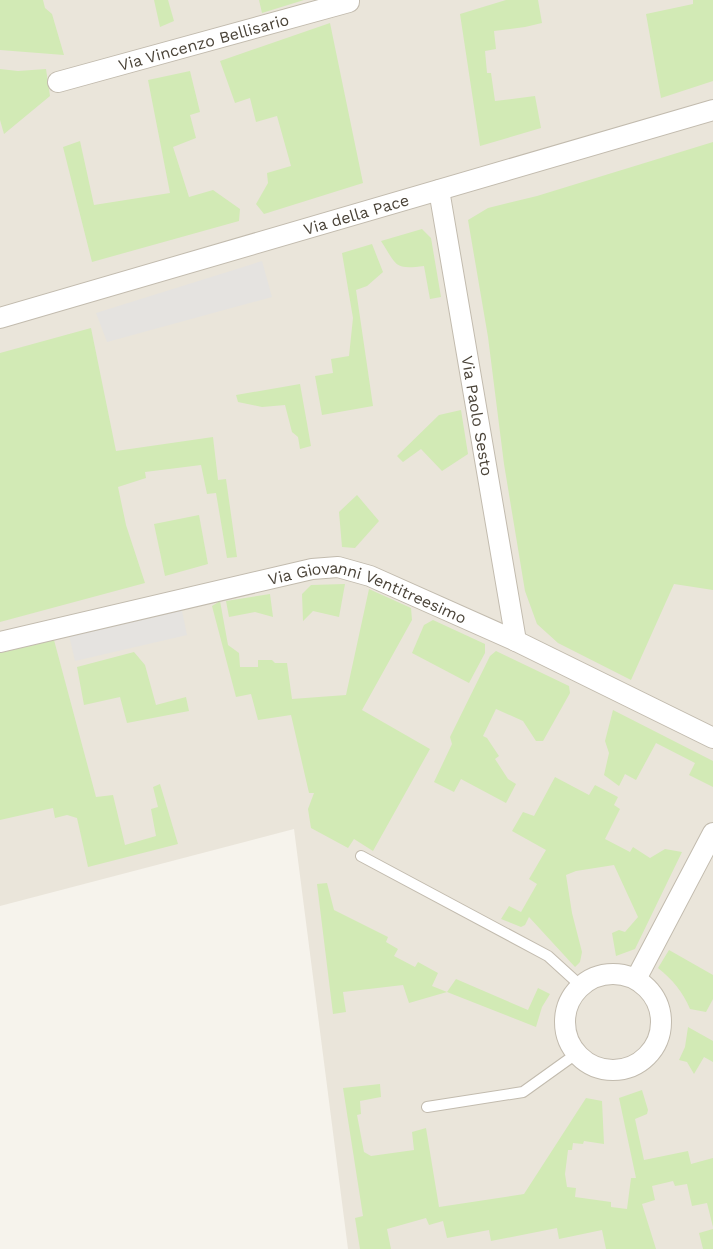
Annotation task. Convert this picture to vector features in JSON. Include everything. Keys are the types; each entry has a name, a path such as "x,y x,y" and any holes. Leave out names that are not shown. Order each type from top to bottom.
{"street":[{"name":"Via Vincenzo Bellisario","path":"58,82 349,0"},
{"name":"Via della Pace","path":"0,318 713,110"},
{"name":"Via Paolo Sesto","path":"439,190 516,641"},
{"name":"Via Giovanni Ventitreesimo","path":"0,642 312,568 338,567 370,576 429,600 713,738"},
{"path":"636,979 713,833"},
{"path":"607,974 622,975 636,979 648,989 657,1001 662,1016 661,1032 656,1046 646,1058 633,1067 618,1071 602,1070 588,1064 576,1054 568,1041 565,1019 571,997 581,986 593,978 607,974"}],"lane":[{"path":"361,856 548,956 581,986"},
{"path":"427,1107 523,1092 576,1054"}],"shaded area":[{"path":"0,0 713,0 713,1249 348,1249 294,829 0,906"},
{"path":"262,261 272,297 107,342 96,313"},
{"path":"181,606 187,635 75,661 68,631"}],"green space":[{"path":"0,0 43,0 45,8 52,14 64,55 0,50"},
{"path":"154,0 168,0 174,21 160,27"},
{"path":"259,0 304,0 262,13"},
{"path":"506,0 538,0 542,23 494,31 496,49 485,51 487,73 491,73 495,101 535,96 541,128 480,146 460,14"},
{"path":"693,0 713,0 713,81 661,98 646,14 693,4"},
{"path":"330,23 363,183 264,214 256,204 268,183 267,173 291,166 277,116 256,122 250,98 235,103 220,61"},
{"path":"0,69 18,71 46,69 50,96 4,134 0,120"},
{"path":"190,71 200,112 190,115 196,138 173,147 189,197 213,190 240,209 239,221 92,262 63,147 80,141 94,205 170,193 148,80"},
{"path":"713,142 713,590 674,584 631,680 558,643 537,624 525,591 504,464 488,337 468,220 488,208 537,196"},
{"path":"422,229 431,238 441,297 430,299 424,266 406,267 397,264 393,261 381,241"},
{"path":"372,244 383,272 367,286 356,290 373,406 322,415 315,376 333,373 331,359 349,356 353,318 342,253"},
{"path":"91,328 116,451 213,437 218,480 226,479 237,557 227,558 216,493 207,494 201,465 145,472 146,478 118,487 126,525 145,583 0,622 0,353"},
{"path":"300,384 311,446 300,449 298,437 292,432 285,405 262,407 238,402 236,395"},
{"path":"461,410 468,454 442,471 421,449 403,462 397,456 439,415"},
{"path":"357,495 379,521 355,548 342,547 339,512"},
{"path":"199,515 208,564 165,576 154,524"},
{"path":"345,584 339,617 313,611 303,621 302,594 311,585"},
{"path":"369,589 411,608 412,620 362,710 430,749 373,851 354,839 348,848 311,828 308,809 314,793 309,793 291,715 258,720 251,694 236,697 212,606 220,601 228,645 239,653 240,667 258,667 258,660 287,663 292,699 346,695"},
{"path":"270,594 273,617 255,612 229,617 226,601"},
{"path":"433,620 485,644 485,653 469,683 412,653 424,625"},
{"path":"54,640 96,797 113,795 125,845 156,836 151,809 158,807 153,787 160,784 178,844 88,867 77,818 67,815 55,818 53,808 0,820 0,653"},
{"path":"496,651 569,686 570,693 543,741 536,741 523,721 496,709 483,736 487,738 499,756 495,759 508,779 516,784 506,803 461,779 454,792 434,782 452,744 450,737 490,656"},
{"path":"134,652 145,665 156,705 186,697 189,711 127,723 120,697 84,705 77,667"},
{"path":"613,710 713,761 713,787 689,775 695,763 656,743 636,780 625,774 619,786 604,775 609,753 605,741"},
{"path":"555,777 589,795 595,785 618,797 614,805 620,809 605,839 630,852 633,847 650,858 665,849 682,852 635,949 616,956 612,933 619,930 625,932 638,917 614,865 576,871 566,875 572,913 582,952 580,962 575,967 529,917 525,925 521,927 501,919 509,906 521,912 537,884 529,879 546,850 512,831 523,812 534,816"},
{"path":"327,883 334,910 388,937 386,942 398,949 394,956 415,967 418,962 438,973 432,986 447,992 409,1003 403,985 343,992 346,1012 333,1014 317,884"},
{"path":"669,950 713,975 713,999 706,1012 690,1009 677,986 658,968"},
{"path":"456,979 528,1010 538,988 550,994 542,1007 536,1027 447,992"},
{"path":"688,1027 713,1041 713,1062 704,1057 694,1074 687,1062 679,1060 685,1047"},
{"path":"380,1084 381,1097 360,1101 361,1114 357,1115 364,1152 371,1156 414,1150 412,1132 426,1128 439,1207 524,1194 586,1098 602,1101 604,1144 584,1141 583,1144 573,1143 572,1150 568,1150 565,1174 567,1187 576,1188 575,1197 611,1202 611,1207 627,1209 631,1178 636,1178 619,1098 642,1090 648,1110 647,1114 635,1119 644,1160 688,1151 691,1164 713,1158 713,1227 707,1203 692,1206 687,1184 675,1186 673,1181 652,1186 655,1200 642,1204 656,1249 606,1249 602,1230 559,1239 557,1228 491,1241 489,1230 447,1238 443,1221 429,1225 426,1218 387,1229 391,1249 360,1249 355,1218 363,1216 343,1088"},
{"path":"713,1229 713,1249 703,1249 699,1233"}]}
